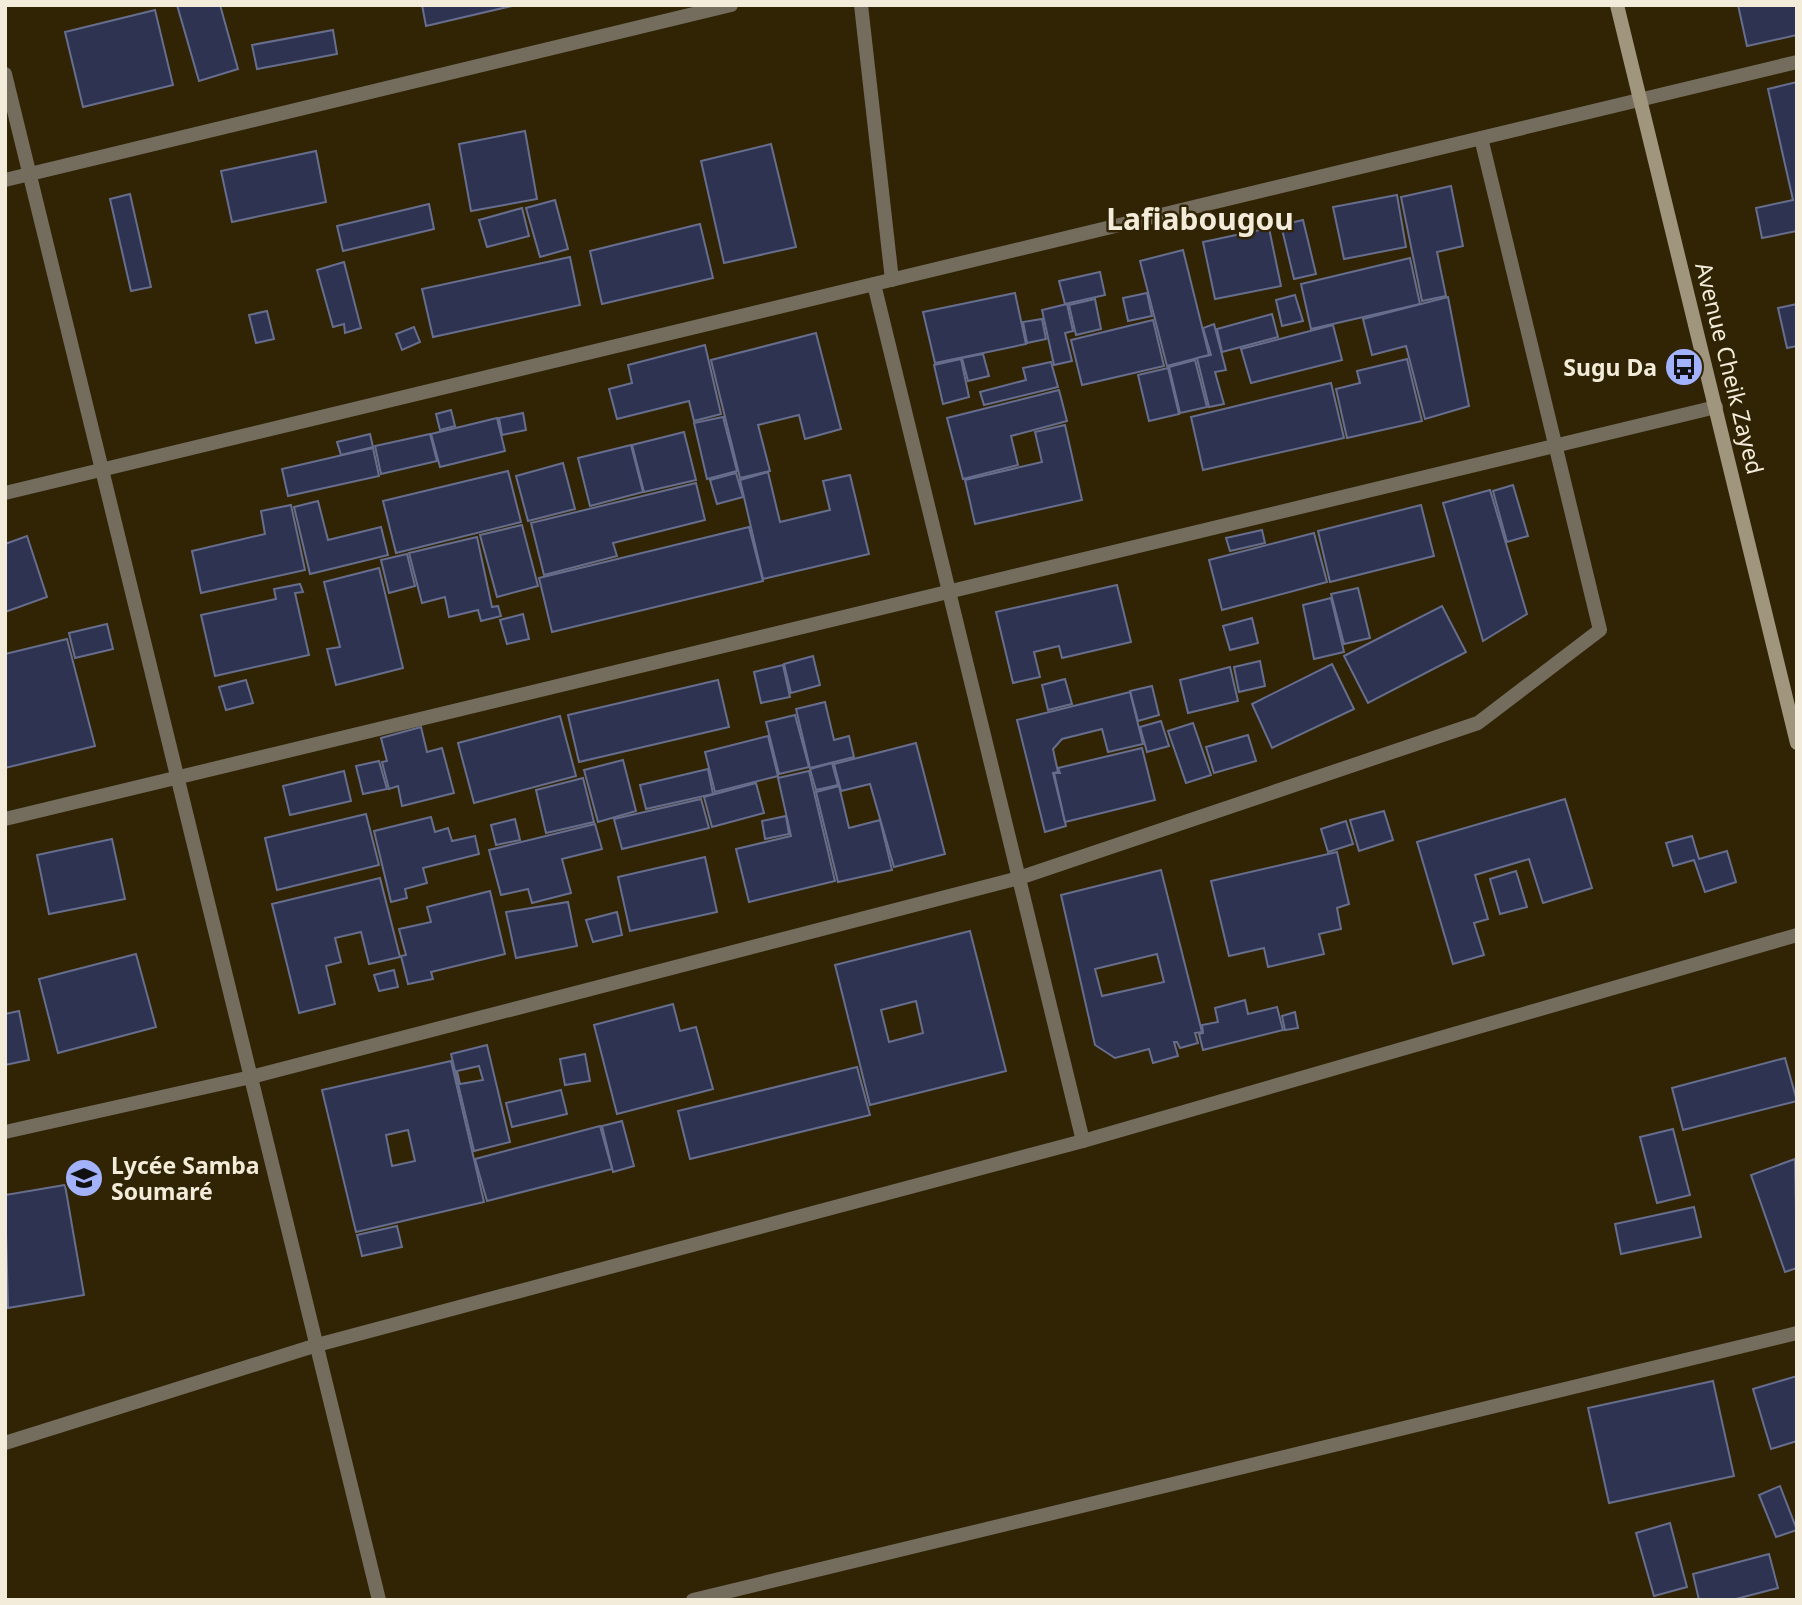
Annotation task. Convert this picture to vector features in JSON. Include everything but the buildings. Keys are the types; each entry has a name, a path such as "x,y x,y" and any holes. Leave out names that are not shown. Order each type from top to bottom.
{"street":[{"path":"5,180 732,5"},
{"path":"861,5 892,280"},
{"name":"Avenue Cheik Zayed","path":"1617,5 1797,743"},
{"path":"5,493 1797,61"},
{"path":"5,74 379,1600"},
{"path":"5,1132 251,1077 1019,878 1478,723 1600,630 1481,138"},
{"path":"874,284 1083,1141"},
{"path":"5,819 1716,407"},
{"path":"5,1443 317,1345 1083,1141 1797,935"},
{"path":"694,1600 1797,1333"}],"place":[{"name":"Sugu Da","path":"1684,367"},
{"name":"Lycée Samba Soumaré","path":"84,1178"}],"district":[{"name":"Lafiabougou","path":"1200,218"}]}
